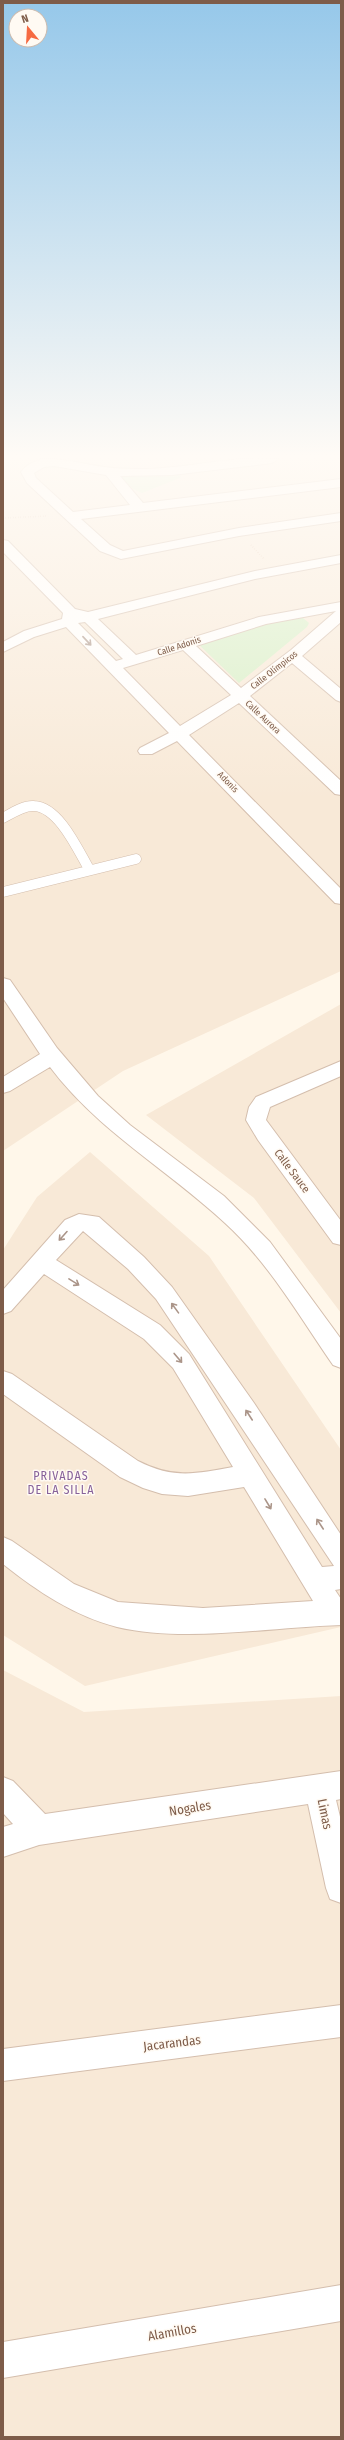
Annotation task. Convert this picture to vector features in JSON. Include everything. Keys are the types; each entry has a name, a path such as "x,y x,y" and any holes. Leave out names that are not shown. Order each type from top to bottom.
{"street":[{"name":"Adonis","path":"29,573 112,667 182,734 341,899"},
{"path":"3,648 15,640 38,632 69,617 88,617 264,573"},
{"name":"Calle Adonis","path":"112,667 264,620 339,610"},
{"name":"Calle Olímpicos","path":"146,752 182,734 241,696 293,656 339,610"},
{"path":"88,617 133,660"},
{"path":"3,658 32,639 38,632"},
{"name":"Calle Aurora","path":"186,644 341,790"},
{"path":"293,656 341,697"},
{"path":"3,984 52,1056 104,1114 224,1210 249,1233 269,1256 341,1358"},
{"path":"3,1086 52,1056"},
{"name":"Calle Sauce","path":"341,1068 263,1102 257,1113 259,1127 341,1237"},
{"path":"3,1305 40,1261 73,1226 79,1222 91,1223 136,1263 164,1293 245,1410 341,1557"},
{"path":"40,1261 135,1320 165,1344 195,1382 250,1475 315,1580 338,1613"},
{"path":"3,1382 129,1469 150,1480 166,1484 184,1485 250,1475"},
{"path":"3,1549 43,1580 73,1597 107,1612 143,1618 186,1622 338,1613"},
{"path":"315,1580 341,1577"},
{"name":"Nogales","path":"3,1842 39,1830 330,1787"},
{"name":"Limas","path":"330,1787 341,1888"},
{"path":"3,1791 39,1830"},
{"name":"Jacarandas","path":"3,2065 341,2021"},
{"name":"Alamillos","path":"3,2360 341,2303"}],"lane":[{"path":"3,818 26,807 43,807 56,816 90,869"},
{"path":"3,892 136,858"}],"shaded area":[{"path":"3,573 341,573 341,971 123,1071 3,1151"},
{"path":"341,1004 341,1313 254,1198 146,1115"},
{"name":"PRIVADAS DE LA SILLA","path":"90,1152 209,1256 341,1450 341,1627 85,1686 3,1635 3,1250 37,1197"},
{"path":"3,1670 84,1712 341,1696 341,2437 3,2437"}],"green space":[{"path":"297,616 303,618 309,623 307,627 239,683 196,642 262,623"}],"district":[{"name":"PRIVADAS DE LA SILLA","path":"61,1483"}]}
